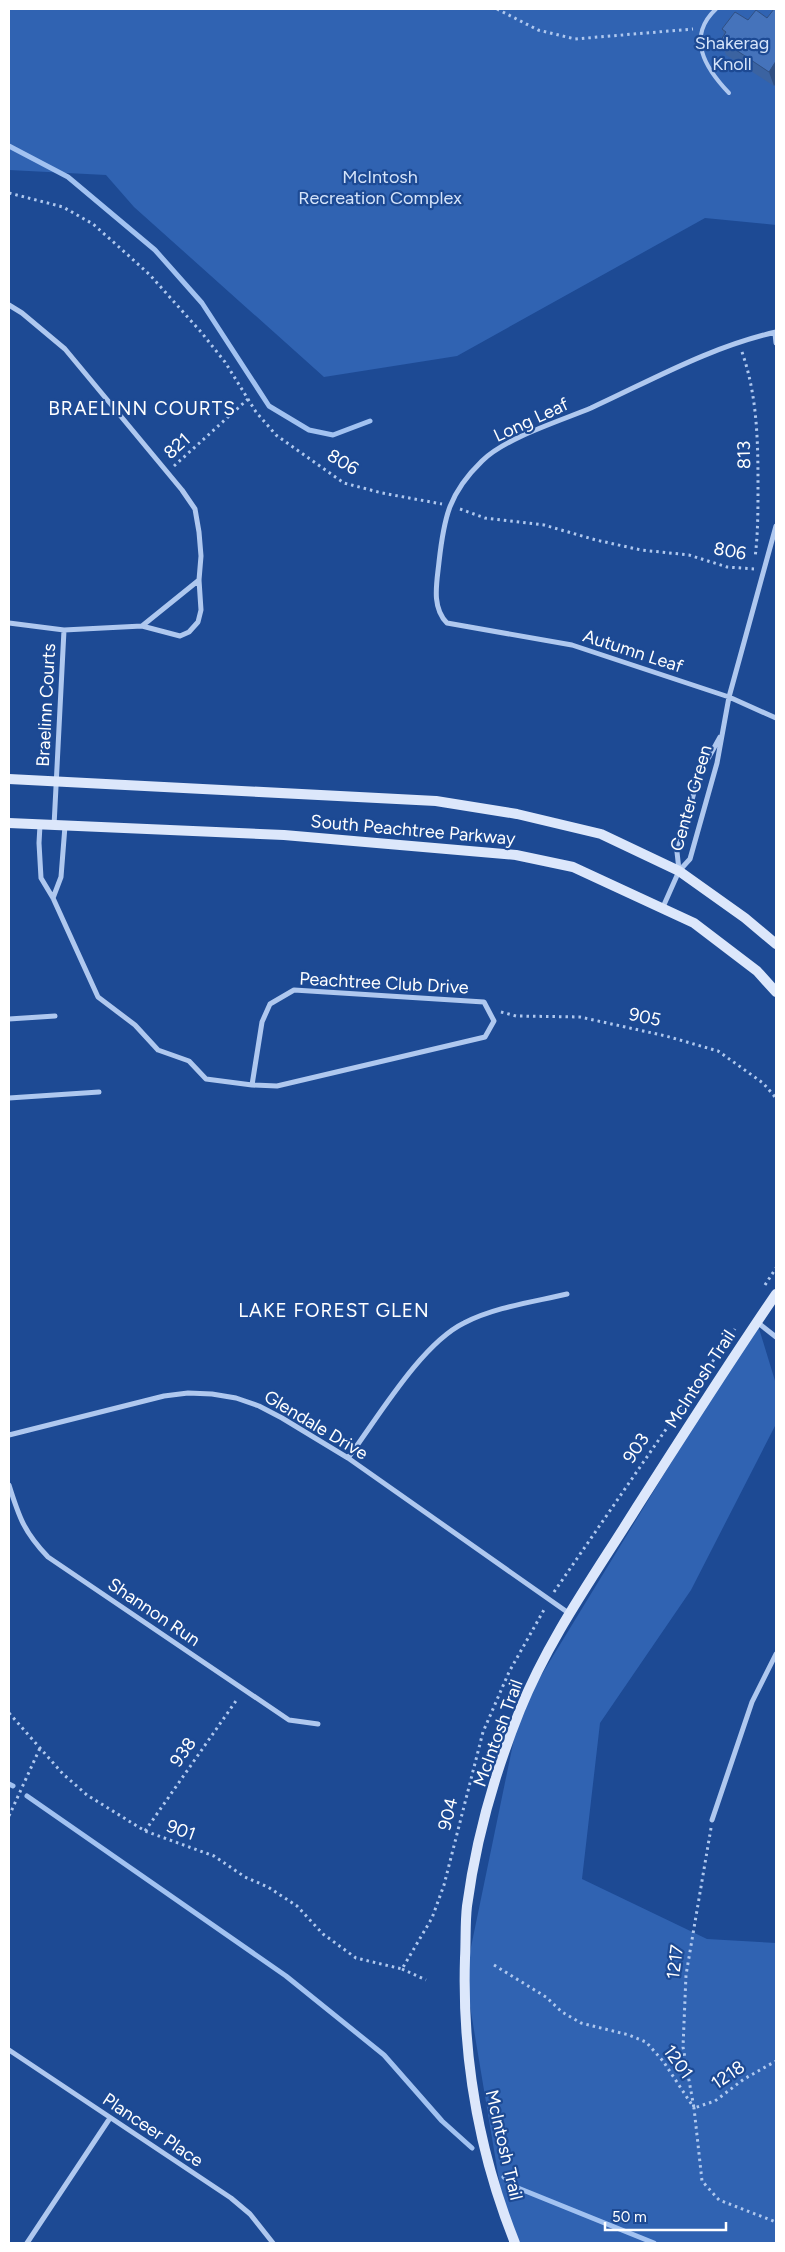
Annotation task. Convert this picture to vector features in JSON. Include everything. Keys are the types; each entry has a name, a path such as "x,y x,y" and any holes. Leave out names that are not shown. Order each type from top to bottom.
{"main road":[{"name":"South Peachtree Parkway","path":"9,779 436,801 517,814 600,834 679,871 745,918 776,944"},
{"name":"South Peachtree Parkway","path":"9,823 284,834 516,855 573,866 663,907 702,929 756,971 776,992"},
{"name":"McIntosh Trail","path":"515,2243 489,2166 467,2045 465,1976 467,1908 478,1842 497,1776 517,1718 548,1653 723,1371 776,1294"}],"street":[{"name":"Braelinn Courts","path":"9,305 22,312 65,349 168,472 194,509 199,532 201,556 199,580 201,610 198,622 189,632 180,636 172,636 142,626 64,630 9,623"},
{"name":"Long Leaf","path":"527,638 447,623 440,616 437,607 437,582 442,536 450,505 460,487 484,459 507,444 680,365 739,342 776,333"},
{"path":"776,333 776,343"},
{"name":"Center Green","path":"679,871 690,860 717,764 729,697 776,526"},
{"path":"142,626 199,580"},
{"name":"Braelinn Courts","path":"54,826 64,630"},
{"name":"Autumn Leaf","path":"527,638 572,645 729,697 776,718"},
{"name":"Center Green","path":"679,871 677,852 699,776 722,733"},
{"name":"Peachtree Club Drive","path":"40,825 41,878 53,898 98,997 135,1025 158,1050 189,1061 206,1079 252,1085 277,1086 485,1036 494,1021 490,1010 484,1002 294,990 270,1004 262,1022 252,1085"},
{"path":"53,898 61,877 65,826"},
{"path":"663,907 679,871"},
{"path":"9,1019 55,1016"},
{"path":"9,1098 100,1092"},
{"path":"348,1458 425,1353 443,1337 463,1323 489,1313 567,1294"},
{"path":"757,1322 776,1336"},
{"name":"Glendale Drive","path":"9,1435 164,1396 188,1393 236,1398 259,1406 348,1458 571,1614"},
{"name":"Shannon Run","path":"9,1485 20,1521 33,1541 48,1557 289,1720 318,1724"},
{"path":"712,1820 752,1702 776,1654"},
{"name":"Planceer Place","path":"9,2050 231,2198 250,2214 273,2243"},
{"path":"27,2243 110,2118"}],"lane":[{"path":"716,9 705,19 701,29 699,45 714,78 729,93"}],"path":[{"path":"497,9 538,30 575,39 701,29"},
{"name":"806","path":"9,193 63,207 93,224 150,276 201,332 225,362 256,412 276,435 344,483 382,493 450,505 485,518 544,525 596,540 641,550 689,555 727,567 765,571"},
{"name":"813","path":"739,342 751,376 756,412 758,535 754,569"},
{"name":"821","path":"168,472 248,399"},
{"name":"905","path":"490,1010 516,1016 580,1017 666,1036 718,1051 763,1083 776,1098"},
{"path":"765,1286 776,1268"},
{"name":"903","path":"569,1569 737,1325"},
{"name":"904","path":"402,1969 432,1918 444,1885 483,1732 509,1672 569,1569"},
{"name":"938","path":"145,1831 244,1689"},
{"name":"901","path":"9,1714 63,1774 88,1795 145,1831 214,1856 244,1877 268,1886 296,1906 323,1934 356,1958 402,1969"},
{"path":"9,1816 40,1748"},
{"name":"1217","path":"694,2108 683,2047 686,1975 712,1820"},
{"name":"1201","path":"494,1965 581,2023 629,2035 646,2042 663,2061 694,2108 702,2181 719,2200 776,2222"},
{"path":"402,1969 426,1980"},
{"name":"1218","path":"694,2108 715,2101 744,2079 776,2062"}],"green space":[{"name":"McIntosh Recreation Complex","path":"9,9 776,9 776,225 705,218 457,356 324,377 134,207 106,175 9,170"},
{"path":"757,1322 776,1384 776,1424 691,1590 600,1723 582,1879 707,1939 776,1943 776,2243 514,2243 506,2222 465,1976 520,1710"}],"building":[{"path":"776,9 776,61 769,72 721,40 726,32 722,29 735,12 748,20 756,10 767,18"}],"waterway":[{"path":"9,146 68,177 155,250 202,303 269,406 309,430 333,435 370,421"},
{"path":"9,1784 13,1786"},
{"path":"27,1796 286,1976 384,2055 442,2121 472,2148"},
{"path":"504,2177 513,2186 654,2243"}],"district":[{"name":"BRAELINN COURTS","path":"142,408"},
{"name":"LAKE FOREST GLEN","path":"334,1310"}],"park label":[{"name":"Shakerag Knoll","path":"732,53"}]}
